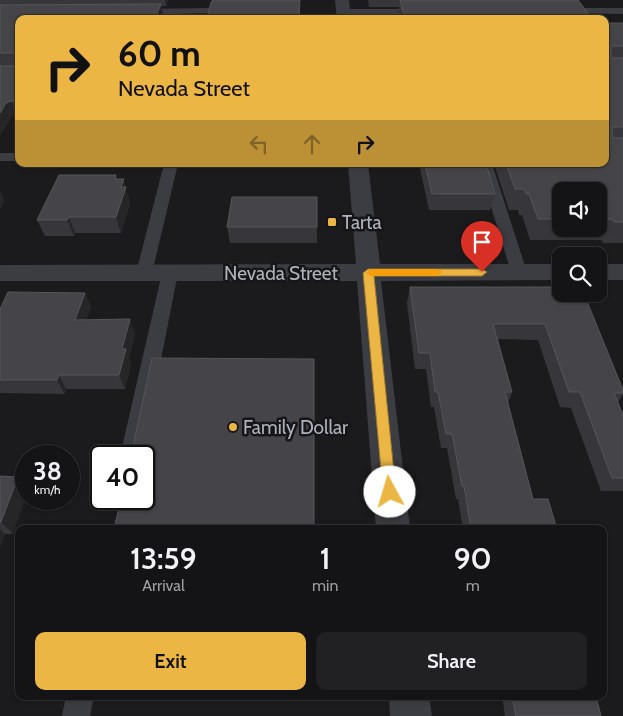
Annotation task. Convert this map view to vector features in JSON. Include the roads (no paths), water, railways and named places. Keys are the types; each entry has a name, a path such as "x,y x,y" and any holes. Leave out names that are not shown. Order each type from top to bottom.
{"street":[{"path":"358,167 393,525"},
{"name":"Nevada Street","path":"0,274 552,272"},
{"path":"607,272 623,272"},
{"path":"410,700 411,716"}],"lane":[{"path":"124,12 209,15 213,0"},
{"path":"343,10 437,12"},
{"path":"545,11 623,11"},
{"path":"0,157 15,157"},
{"path":"144,273 170,167"},
{"path":"486,167 519,272"},
{"path":"133,445 170,273"},
{"path":"76,716 79,700"}],"place":[{"name":"Tarta","path":"332,222"},
{"name":"Family Dollar","path":"233,427"}]}
